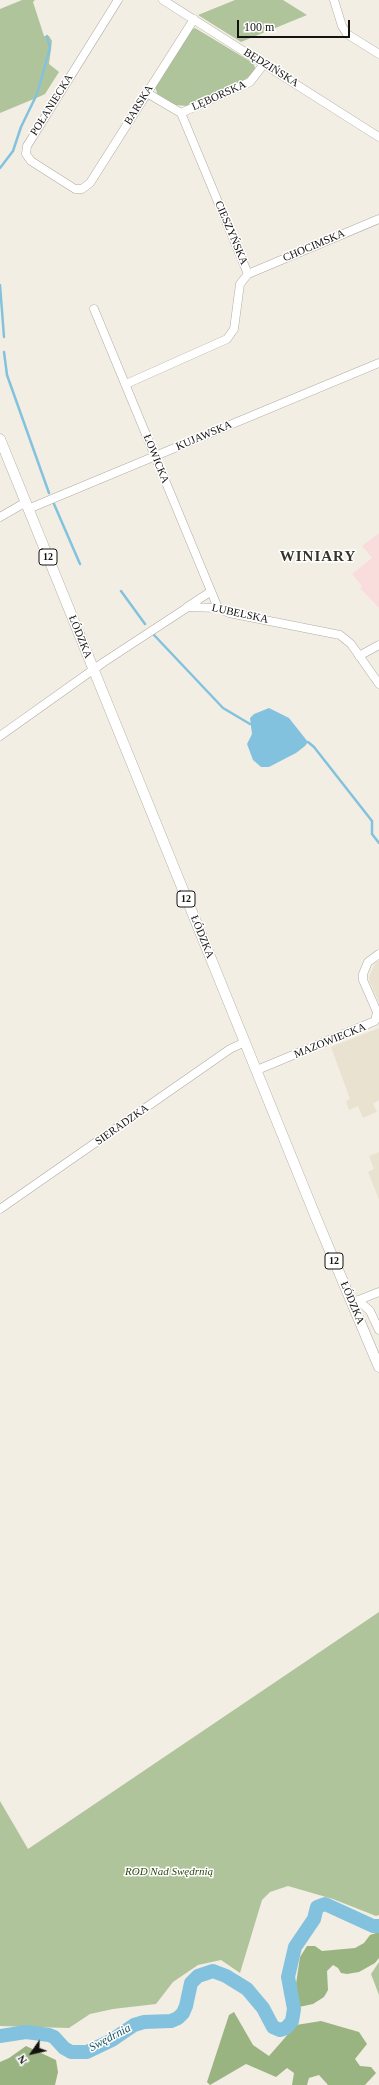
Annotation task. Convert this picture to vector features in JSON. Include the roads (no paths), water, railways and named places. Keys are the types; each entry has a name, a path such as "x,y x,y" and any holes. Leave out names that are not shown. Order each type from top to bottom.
{"main road":[{"name":"ŁÓDZKA","path":"0,439 245,1042 355,1302 379,1367"}],"street":[{"name":"POŁANIECKA","path":"82,189 72,187 34,163 28,157 26,150 118,0"},
{"name":"BĘDZIŃSKA","path":"163,0 379,137"},
{"path":"334,0 342,26 347,34 379,54"},
{"name":"BARSKA","path":"82,189 90,183 194,19"},
{"name":"LĘBORSKA","path":"147,93 181,113 247,84 254,79 264,64"},
{"name":"CIESZYŃSKA","path":"126,384 227,339 234,329 240,284 248,274 181,113"},
{"name":"CHOCIMSKA","path":"248,274 379,219"},
{"name":"ŁOWICKA","path":"94,309 210,592 218,608"},
{"name":"KUJAWSKA","path":"0,517 155,456 379,363"},
{"path":"184,609 210,592"},
{"name":"LUBELSKA","path":"0,736 184,609 192,607 218,608 229,613 340,635 347,640 379,684"},
{"path":"359,656 379,645"},
{"name":"MAZOWIECKA","path":"257,1070 375,1021 377,1012 363,980 363,974 368,962 379,954"},
{"name":"SIERADZKA","path":"0,1209 230,1049 245,1042"},
{"path":"355,1302 379,1292"},
{"path":"355,1302 370,1311 379,1330"}],"water":[{"path":"269,708 289,718 308,742 296,753 269,767 261,767 253,760 247,744 252,734 250,718 254,714"}],"waterway":[{"path":"0,168 13,151 21,127 37,94 50,48 47,36"},
{"path":"0,285 4,337"},
{"path":"4,352 7,375 49,493"},
{"path":"54,504 80,564"},
{"path":"121,591 145,624"},
{"path":"154,635 223,708 250,724"},
{"path":"308,742 314,747 372,821 372,834 379,843"},
{"name":"Swędrnia","path":"0,2036 26,2032 49,2035 54,2037 64,2048 71,2052 87,2052 112,2040 134,2025 144,2022 171,2021 178,2018 183,2013 186,2006 191,1983 198,1976 213,1971 226,1976 247,1989 263,2008 273,2027 280,2030 286,2028 292,2021 294,2009 288,1977 295,1947 314,1919 317,1907 325,1904 373,1926 379,1926"}],"district":[{"name":"WINIARY","path":"318,557"}],"park label":[{"name":"ROD Nad Swędrnią","path":"169,1872"}]}
